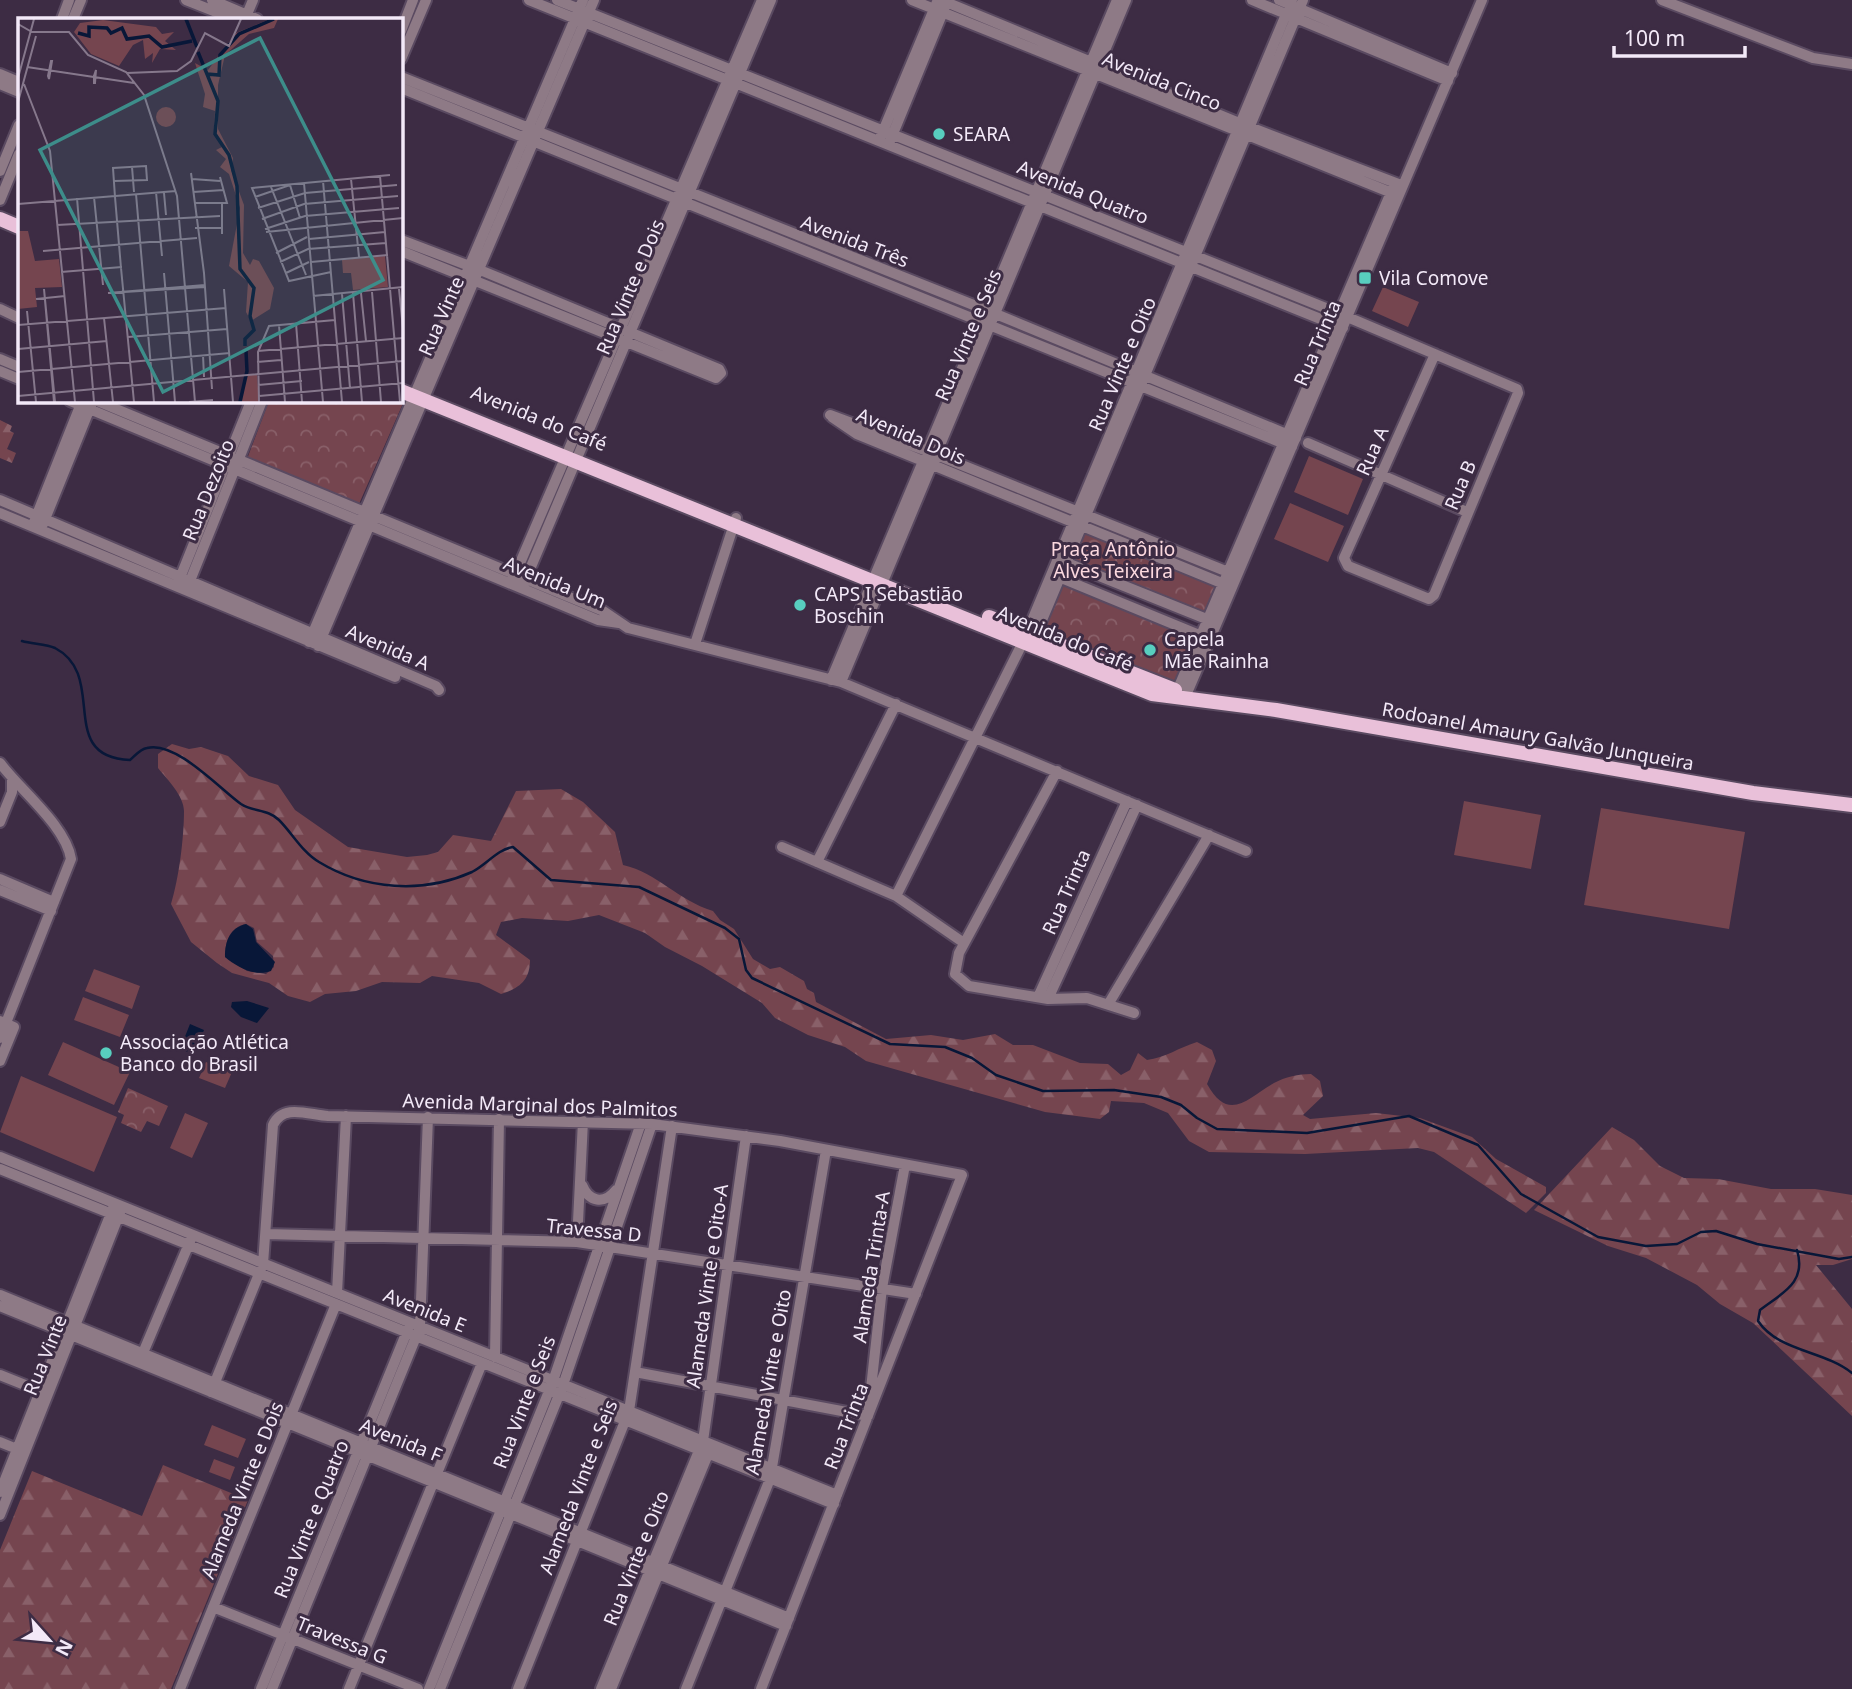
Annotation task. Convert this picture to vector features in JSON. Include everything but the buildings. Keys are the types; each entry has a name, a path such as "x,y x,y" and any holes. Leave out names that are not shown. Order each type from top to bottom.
{"main road":[{"path":"0,219 18,227"},
{"path":"0,228 18,236"},
{"name":"Avenida do Café","path":"415,393 1029,639 1180,696 1217,703"},
{"name":"Rodoanel Amaury Galvão Junqueira","path":"1217,703 1740,790 1852,806"}],"street":[{"path":"62,18 69,0"},
{"path":"73,18 81,0"},
{"path":"186,0 241,15"},
{"path":"212,0 241,15"},
{"path":"241,15 253,0"},
{"path":"402,28 413,0"},
{"path":"402,57 426,0"},
{"name":"Avenida Quatro","path":"530,0 582,12"},
{"name":"Avenida Quatro","path":"556,0 734,76 1341,321 1435,354 1517,388"},
{"name":"Rua Vinte","path":"315,640 367,519 415,393 473,273 582,12 594,0"},
{"name":"Rua Vinte e Dois","path":"518,582 734,76 762,0"},
{"name":"Rua Vinte e Dois","path":"734,76 771,0"},
{"name":"Avenida Cinco","path":"912,0 941,4 1397,190"},
{"name":"Rua Vinte e Seis","path":"836,681 1093,68 1117,0"},
{"name":"Rua Vinte e Seis","path":"1093,68 1126,0"},
{"path":"1252,0 1295,8"},
{"path":"1279,0 1450,77"},
{"name":"Rua Trinta","path":"1180,696 1397,190 1450,77 1482,0"},
{"path":"1662,0 1813,58 1852,64"},
{"path":"886,137 941,4"},
{"name":"Rua Vinte e Oito","path":"1029,639 1295,8"},
{"path":"0,74 18,82"},
{"name":"Avenida Três","path":"402,77 531,134 1290,441"},
{"path":"0,84 18,92"},
{"name":"Avenida Três","path":"402,88 531,134"},
{"path":"0,171 18,127"},
{"path":"0,201 18,156"},
{"path":"402,240 473,273 624,335 719,369 719,377 716,378 624,335"},
{"path":"402,251 473,273"},
{"path":"0,309 18,318"},
{"name":"Rua A","path":"1434,595 1423,598 1345,562 1435,354"},
{"path":"0,359 18,368"},
{"path":"0,371 18,379"},
{"name":"Rua B","path":"1434,595 1518,393 1517,388"},
{"name":"Rua Dezoito","path":"232,463 251,402"},
{"name":"Rua Dezoito","path":"183,585 232,463 262,402"},
{"path":"38,523 85,403"},
{"name":"Avenida Um","path":"85,403 619,623 657,636 836,681 1246,850"},
{"name":"Avenida Dois","path":"930,458 848,429 830,415 1231,580"},
{"path":"1308,443 1468,512"},
{"name":"Avenida A","path":"0,500 38,523 432,692 439,690 436,686 315,640"},
{"name":"Avenida A","path":"0,513 38,523"},
{"name":"Rua Vinte e Oito","path":"896,896 975,737 1061,578 1081,519"},
{"path":"695,644 735,522"},
{"path":"1067,563 1209,620"},
{"path":"1061,578 1202,636"},
{"name":"Rua Trinta","path":"1180,696 1209,620 1231,580"},
{"path":"817,862 896,704"},
{"path":"0,763 55,827 70,850 70,865 5,1030 0,1061"},
{"path":"1057,771 964,943 954,968 961,983 1043,998 1083,998 1109,1003 1134,1013"},
{"path":"0,822 12,792 12,780"},
{"name":"Rua Trinta","path":"1043,998 1132,803"},
{"path":"1109,1003 1209,835"},
{"path":"782,846 896,896 964,943"},
{"path":"0,880 52,907"},
{"path":"0,890 52,907"},
{"name":"Avenida Marginal dos Palmitos","path":"266,1234 273,1127 282,1113 289,1111 346,1116 583,1121 672,1126 746,1136 962,1175"},
{"name":"Alameda Vinte e Dois","path":"180,1689 337,1299 346,1116"},
{"name":"Rua Vinte e Quatro","path":"261,1689 287,1637 414,1330 425,1238 428,1117"},
{"path":"495,1357 499,1119"},
{"path":"577,1242 583,1121"},
{"name":"Rua Vinte e Seis","path":"603,1246 623,1174 646,1124"},
{"name":"Rua Vinte e Seis","path":"440,1689 556,1388 646,1124"},
{"name":"Alameda Vinte e Seis","path":"518,1689 627,1416 672,1126"},
{"name":"Alameda Vinte e Oito-A","path":"706,1448 711,1387 746,1136"},
{"name":"Alameda Vinte e Oito","path":"686,1689 771,1474 826,1150"},
{"name":"Avenida E","path":"0,1157 190,1240 414,1330 495,1357 556,1388"},
{"name":"Alameda Trinta-A","path":"868,1416 882,1289 905,1165"},
{"name":"Avenida E","path":"1,1169 117,1210"},
{"path":"580,1178 588,1196 602,1200 616,1190 623,1174"},
{"name":"Rua Trinta","path":"761,1689 962,1175"},
{"name":"Rua Vinte","path":"0,1515 69,1329 117,1210"},
{"path":"216,1389 265,1270 266,1234"},
{"name":"Travessa D","path":"266,1234 577,1242 916,1294"},
{"path":"141,1358 190,1240"},
{"name":"Avenida F","path":"0,1295 69,1329"},
{"name":"Avenida F","path":"0,1306 69,1329 788,1622"},
{"name":"Rua Vinte","path":"0,1492 40,1391 69,1329"},
{"name":"Avenida E","path":"414,1330 482,1363 556,1388 835,1500"},
{"path":"349,1689 482,1363"},
{"path":"635,1372 868,1416"},
{"path":"0,1375 40,1391"},
{"path":"0,1442 15,1454"},
{"name":"Rua Vinte e Oito","path":"601,1689 706,1448"},
{"path":"0,1454 15,1454"},
{"name":"Rua Vinte e Seis","path":"429,1689 508,1508"},
{"name":"Rua Vinte e Oito","path":"611,1689 656,1568"},
{"name":"Travessa G","path":"214,1607 418,1689"},
{"name":"Rua Vinte e Quatro","path":"272,1689 287,1637"}],"green space":[{"path":"1383,287 1419,302 1408,327 1372,311"},
{"path":"404,401 359,504 247,459 269,402"},
{"path":"0,420 12,426 10,431 14,433 7,449 16,453 12,463 0,458"},
{"path":"1309,456 1363,479 1348,515 1294,492"},
{"path":"1290,503 1344,526 1328,562 1274,539"},
{"name":"Praça Antônio Alves Teixeira","path":"1084,526 1224,584 1209,620 1067,563"},
{"name":"Praça Antônio Alves Teixeira","path":"1061,578 1202,636 1177,691 1036,636"},
{"path":"172,744 189,749 201,747 228,756 249,776 278,785 295,810 348,847 407,857 438,852 453,835 491,841 516,791 561,789 583,802 615,832 623,865 647,874 689,900 713,911 720,920 734,929 753,959 770,969 780,967 804,981 807,989 814,993 816,1002 886,1039 931,1035 963,1040 995,1034 1013,1045 1033,1045 1080,1063 1108,1064 1121,1075 1130,1070 1138,1053 1147,1060 1154,1059 1197,1042 1212,1050 1216,1061 1207,1084 1223,1103 1239,1104 1278,1081 1311,1074 1320,1081 1323,1096 1303,1115 1310,1119 1376,1113 1420,1118 1472,1137 1496,1159 1546,1187 1546,1193 1526,1213 1434,1152 1418,1148 1305,1154 1209,1152 1189,1141 1168,1113 1144,1103 1111,1101 1109,1112 1100,1119 1045,1112 866,1061 845,1047 808,1035 775,1018 762,1003 645,933 599,915 568,921 522,918 501,922 496,935 530,960 530,967 523,982 501,994 479,983 432,976 420,983 382,982 356,991 325,994 310,1002 288,996 269,983 232,973 191,942 171,904 180,858 183,805 158,768 158,754","holes":["246,924 254,928 257,942 273,956 274,967 266,974 247,971 225,957 227,940 232,932"]},
{"path":"1464,801 1541,815 1531,869 1454,855"},
{"path":"1601,808 1745,832 1729,929 1584,905"},
{"path":"94,969 140,986 132,1009 85,991"},
{"path":"83,997 129,1015 120,1037 74,1020"},
{"path":"63,1042 130,1072 114,1105 48,1075"},
{"path":"206,1062 232,1072 225,1088 199,1078"},
{"path":"21,1076 117,1117 94,1172 0,1132"},
{"path":"128,1088 168,1106 159,1126 147,1121 141,1132 121,1123 124,1115 118,1112"},
{"path":"185,1113 208,1123 192,1158 170,1148"},
{"path":"1612,1127 1634,1140 1660,1166 1684,1178 1718,1179 1771,1189 1815,1189 1852,1195 1852,1259 1833,1265 1816,1265 1852,1309 1852,1416 1753,1323 1720,1304 1697,1285 1646,1258 1608,1246 1534,1210"},
{"path":"212,1425 246,1439 238,1458 204,1445"},
{"path":"214,1459 235,1467 230,1480 209,1472"},
{"path":"163,1465 248,1500 171,1689 0,1689 0,1550 32,1471 142,1516"}],"water":[{"path":"246,924 253,929 256,942 275,962 271,971 252,972 225,957 230,936"},
{"path":"247,1001 269,1008 257,1023 241,1017 231,1007 232,1002"},
{"path":"190,1024 204,1030 194,1055 180,1049"}],"waterway":[{"path":"22,641 55,648 71,661 79,677 88,731 94,745 107,755 130,760 147,748 158,747 171,751 197,767 241,804 275,816 313,858 355,878 394,886 434,884 472,872 502,851 513,847 551,880 639,887 725,928 739,939 746,970 752,978 890,1044 945,1047 972,1058 996,1075 1043,1091 1114,1090 1161,1097 1181,1105 1217,1129 1307,1133 1409,1116 1478,1145 1521,1194 1598,1237 1646,1246 1677,1244 1701,1232 1716,1231 1757,1244 1839,1259 1852,1257"},
{"path":"1797,1250 1799,1271 1795,1279 1791,1286 1760,1310 1758,1321 1777,1339 1840,1365 1852,1373"}],"place":[{"name":"SEARA","path":"939,134"},
{"name":"Vila Comove","path":"1365,278"},
{"name":"CAPS I Sebastião Boschin","path":"800,605"},
{"name":"Capela Mãe Rainha","path":"1150,650"},
{"name":"Associação Atlética Banco do Brasil","path":"106,1053"}]}
